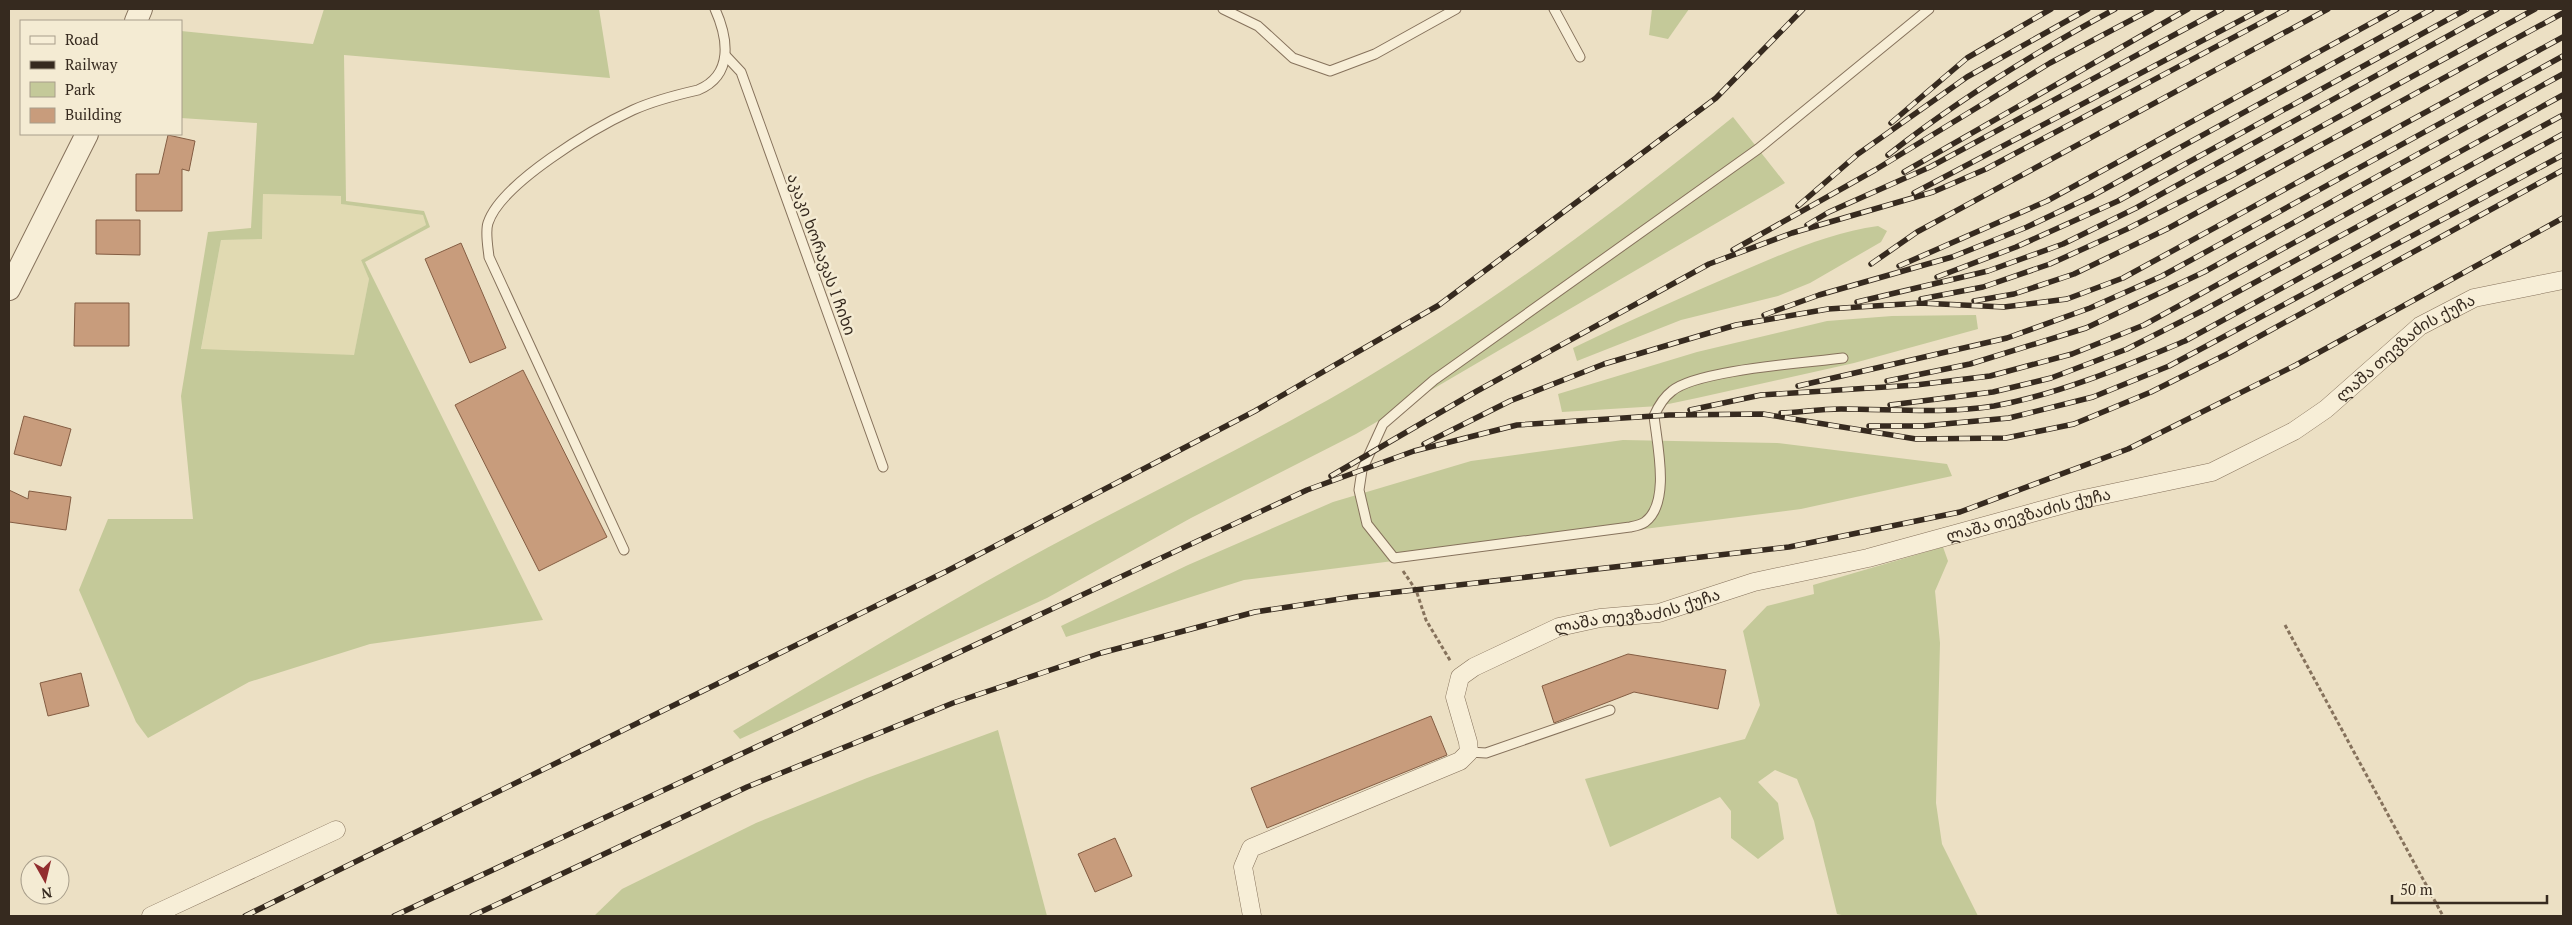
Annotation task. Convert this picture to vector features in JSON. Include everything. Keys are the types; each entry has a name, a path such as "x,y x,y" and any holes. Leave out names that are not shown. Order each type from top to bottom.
{"street":[{"path":"9,289 86,135"},
{"name":"ლაშა თევზაძის ქუჩა","path":"1460,677 1474,667 1559,627 1600,618 1659,613 1754,582 1868,558 2079,500 2212,472 2294,431 2326,409 2420,326 2474,298 2563,280"},
{"path":"1252,916 1244,867 1251,848 1460,761 1469,752 1455,697 1460,677"},
{"path":"151,916 336,830"}],"lane":[{"path":"624,550 489,257 488,224 497,204 512,189 573,143 635,109 707,86 717,76 726,56 724,29 715,9"},
{"path":"1223,9 1258,26 1293,58 1330,71 1375,54 1456,9"},
{"path":"1554,9 1580,57"},
{"path":"1843,358 1702,376 1672,390 1654,416 1661,492 1651,516 1644,523 1630,527 1394,558 1367,524 1359,490 1362,470 1383,424 1434,380 1758,149 1929,9"},
{"name":"აკაკი ხორავას I ჩიხი","path":"726,56 741,72 883,466"},
{"path":"1469,752 1486,753 1610,710"}],"path":[{"path":"1394,558 1416,590 1426,620 1460,677"},
{"path":"2286,625 2443,916"}],"shaded area":[{"path":"263,194 342,196 342,204 423,215 426,225 361,260 369,279 354,356 201,350 221,240 262,239"}],"green space":[{"path":"324,9 599,9 610,78 344,55 346,201 424,211 430,227 365,262 543,620 370,644 249,682 148,738 136,722 79,590 108,519 193,519 181,396 208,232 251,228 257,123 182,118 182,31 313,44","holes":["263,194 341,196 341,204 423,215 426,225 361,260 369,279 354,355 201,349 221,240 262,239"]},
{"path":"1652,9 1689,9 1668,39 1649,35"},
{"path":"1733,117 1785,183 1356,434 1191,518 1047,598 740,739 733,731 986,581 1226,455 1398,359 1497,294 1593,226"},
{"path":"1878,226 1887,231 1881,242 1810,283 1778,296 1681,320 1577,361 1573,348 1638,317 1795,249 1844,233"},
{"path":"1976,315 1978,329 1854,363 1659,406 1562,412 1558,394 1697,352 1827,321 1892,316"},
{"path":"1623,440 1777,443 1947,464 1952,476 1801,509 1244,580 1066,637 1061,626 1188,565 1333,502 1471,461"},
{"path":"1943,547 1948,561 1935,591 1940,643 1936,803 1942,844 1978,916 1846,916 1837,914 1814,821 1797,779 1775,770 1758,782 1778,803 1784,839 1758,859 1731,838 1731,811 1720,797 1610,847 1585,779 1745,739 1760,705 1743,631 1767,606 1814,594 1813,585"},
{"path":"998,730 1047,916 594,916 622,889 756,823 867,778"}],"building":[{"path":"168,135 195,141 189,171 182,169 182,211 136,211 136,174 159,174"},
{"path":"96,220 140,220 140,255 96,254"},
{"path":"461,243 506,348 470,363 425,259"},
{"path":"75,303 129,303 129,346 74,346"},
{"path":"523,370 607,537 539,571 455,405"},
{"path":"24,416 71,429 61,466 14,454"},
{"path":"9,490 28,499 29,491 71,497 66,530 9,522"},
{"path":"1628,654 1726,670 1718,709 1634,692 1554,723 1542,686"},
{"path":"81,673 89,706 48,716 40,683"},
{"path":"1431,716 1447,755 1267,828 1251,788"},
{"path":"1115,838 1132,876 1095,892 1078,854"}],"railway":[{"path":"245,916 947,571 1255,411 1439,305 1716,98 1803,9"},
{"path":"1891,123 1967,58 2051,9"},
{"path":"1798,206 1858,154 1967,77 2088,9"},
{"path":"1888,155 1915,134 1998,77 2115,9"},
{"path":"1733,250 1875,170 2050,63 2152,9"},
{"path":"1904,172 2188,9"},
{"path":"1807,225 1829,212 1930,167 2222,9"},
{"path":"1914,193 2262,9"},
{"path":"1331,476 1477,391 1709,264 1792,233 1933,192 1986,169 2287,9"},
{"path":"1871,264 1917,232 2328,9"},
{"path":"1899,266 2047,201 2397,9"},
{"path":"1764,315 1819,295 1952,257 2027,227 2092,196 2432,9"},
{"path":"1937,277 2016,247 2118,201 2467,9"},
{"path":"1857,302 1988,271 2063,244 2136,208 2497,9"},
{"path":"1921,299 1983,287 2050,264 2127,229 2231,176 2535,9"},
{"path":"1974,301 2014,294 2074,274 2167,229 2563,13"},
{"path":"1424,444 1510,401 1604,364 1736,325 1828,309 1920,303 2004,307 2067,299 2123,278 2563,37"},
{"path":"1798,386 2007,338 2090,308 2162,276 2563,56"},
{"path":"1887,381 1970,364 2086,328 2204,272 2563,74"},
{"path":"1690,410 1761,395 1916,385 1990,376 2072,354 2144,325 2563,95"},
{"path":"1890,405 1993,392 2051,378 2127,349 2206,309 2563,115"},
{"path":"1781,413 1834,409 1956,410 1994,406 2019,401 2091,379 2185,341 2563,134"},
{"path":"1869,426 1923,426 2009,418 2093,397 2169,366 2563,155"},
{"path":"394,916 1307,490 1414,451 1517,425 1669,415 1763,414 1916,439 2006,438 2074,424 2151,392 2229,353 2563,170"},
{"path":"472,916 747,787 953,703 1101,653 1255,612 1353,597 1789,547 1960,512 2128,449 2296,365 2563,218"}]}
